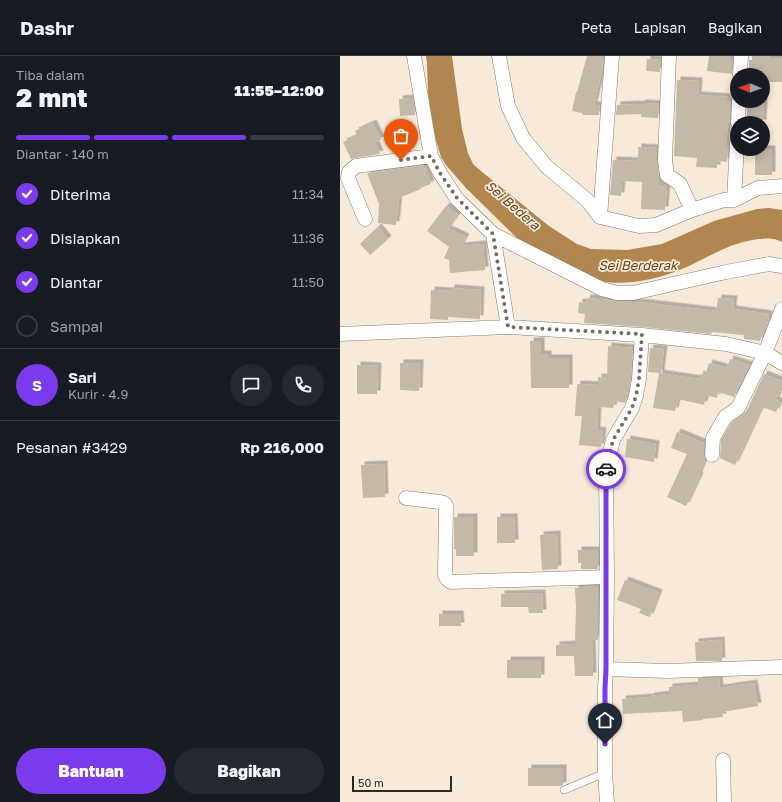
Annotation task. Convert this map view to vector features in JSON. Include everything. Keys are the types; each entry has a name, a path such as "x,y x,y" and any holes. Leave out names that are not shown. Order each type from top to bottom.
{"street":[{"path":"414,56 431,156 440,173 457,198 493,234 602,288 616,293 633,293 769,264 782,266"},
{"path":"499,56 508,106 524,138 546,167 587,200 600,217 639,226 656,224 692,210 724,200 734,200 758,188 782,186"},
{"path":"600,217 612,56"},
{"path":"670,56 666,160 667,175 680,184 692,210"},
{"path":"740,68 741,56"},
{"path":"365,219 348,178 348,172 356,166 431,156"},
{"path":"734,200 736,156"},
{"path":"493,234 508,327"},
{"path":"712,455 714,438 725,416 738,408 782,309"},
{"path":"340,334 508,327 642,334 726,344 764,352 782,363"},
{"path":"607,802 605,773 607,577 606,468 613,440 632,408 636,396 639,379 642,334"},
{"path":"406,498 440,502 444,503 446,506 445,574 447,579 451,582 607,577"},
{"path":"606,669 667,672 782,667"},
{"path":"723,760 724,802"}],"lane":[{"path":"564,790 605,773"}],"water":[{"name":"Sei Berderak","path":"426,56 452,56 462,129 468,153 473,164 549,226 577,244 591,249 627,250 662,244 714,221 757,209 769,208 782,210 782,242 775,239 758,239 747,241 718,251 692,265 672,273 641,281 620,283 598,281 520,241 466,188 441,157 433,130 428,92"}],"building":[{"path":"587,56 603,56 602,71 594,105 600,105 599,115 583,115 582,113 572,111"},
{"path":"709,56 730,56 730,58 732,58 732,68 730,68 730,74 707,71"},
{"path":"752,56 782,58 782,82 770,82 770,68 749,68 749,60 752,60"},
{"path":"647,59 660,60 660,72 646,71"},
{"path":"677,80 699,81 698,95 728,97 728,101 730,101 730,123 728,123 726,146 728,146 727,162 717,161 717,168 696,167 697,158 674,156"},
{"path":"413,98 415,115 400,116 399,99"},
{"path":"642,103 659,104 658,118 641,117 641,114 616,115 617,105"},
{"path":"747,108 764,108 763,116 747,116"},
{"path":"373,123 381,140 375,142 380,154 351,159 343,142 357,136 355,131"},
{"path":"638,147 657,148 659,185 667,185 665,210 641,209 642,182 622,181 621,196 610,195 613,160 638,161"},
{"path":"770,149 772,149 772,175 755,175 755,156 770,156"},
{"path":"424,165 431,184 399,198 396,225 378,223 379,204 367,173"},
{"path":"446,206 458,215 448,229 466,237 461,246 483,244 485,270 450,273 449,260 444,258 449,247 427,231"},
{"path":"378,227 388,239 370,255 360,244"},
{"path":"451,288 481,290 480,319 448,317 448,320 430,319 431,290 451,291"},
{"path":"587,298 716,311 718,298 734,299 733,309 769,314 768,323 760,341 744,339 744,335 712,332 711,334 584,323 585,314 578,313 579,302 586,303"},
{"path":"530,341 541,341 541,354 548,354 548,358 569,358 569,388 531,388"},
{"path":"608,346 633,348 631,378 628,394 625,403 615,401 613,408 598,407 597,430 603,431 601,447 579,445 582,416 575,416 577,384 598,385 598,377 607,378"},
{"path":"650,348 664,349 661,373 648,372"},
{"path":"730,359 750,365 734,397 718,392 717,398 706,395 704,405 678,399 675,411 653,408 659,373 699,379 700,374 705,376 709,363 727,368"},
{"path":"400,363 420,363 419,391 400,390"},
{"path":"357,365 378,366 377,394 357,394"},
{"path":"764,374 782,381 776,400 780,402 776,412 762,407 735,465 720,458 721,440 731,423 746,412"},
{"path":"677,432 704,443 705,459 699,475 700,476 686,506 667,497 687,454 671,448"},
{"path":"627,439 656,444 654,462 625,457"},
{"path":"384,464 385,497 363,498 361,465"},
{"path":"454,517 474,517 474,556 456,556 456,549 454,549"},
{"path":"497,517 514,517 515,543 497,543"},
{"path":"557,534 558,569 542,570 540,535"},
{"path":"578,550 598,550 598,569 581,569 581,563 578,563"},
{"path":"625,580 659,593 650,617 639,613 641,609 617,600"},
{"path":"582,586 598,586 598,640 592,640 593,676 575,676 574,656 556,656 556,645 575,644 575,588"},
{"path":"542,593 543,613 529,613 528,607 501,607 501,594"},
{"path":"439,614 460,614 461,626 439,626"},
{"path":"721,640 722,661 696,661 695,642"},
{"path":"507,660 541,660 541,678 507,678"},
{"path":"698,678 719,678 720,688 754,683 758,706 722,712 723,717 683,722 682,711 623,714 622,699 669,694 669,687 698,685"},
{"path":"528,768 563,768 563,785 528,786"}],"way so far":[{"path":"401,160 431,156 440,173 457,198 493,234 508,327 642,334 639,379 636,396 632,408 613,440 606,469"}],"route":[{"path":"605,744 607,577 606,469"}],"water label":[{"name":"Sei Bedera","path":"513,205"}]}
